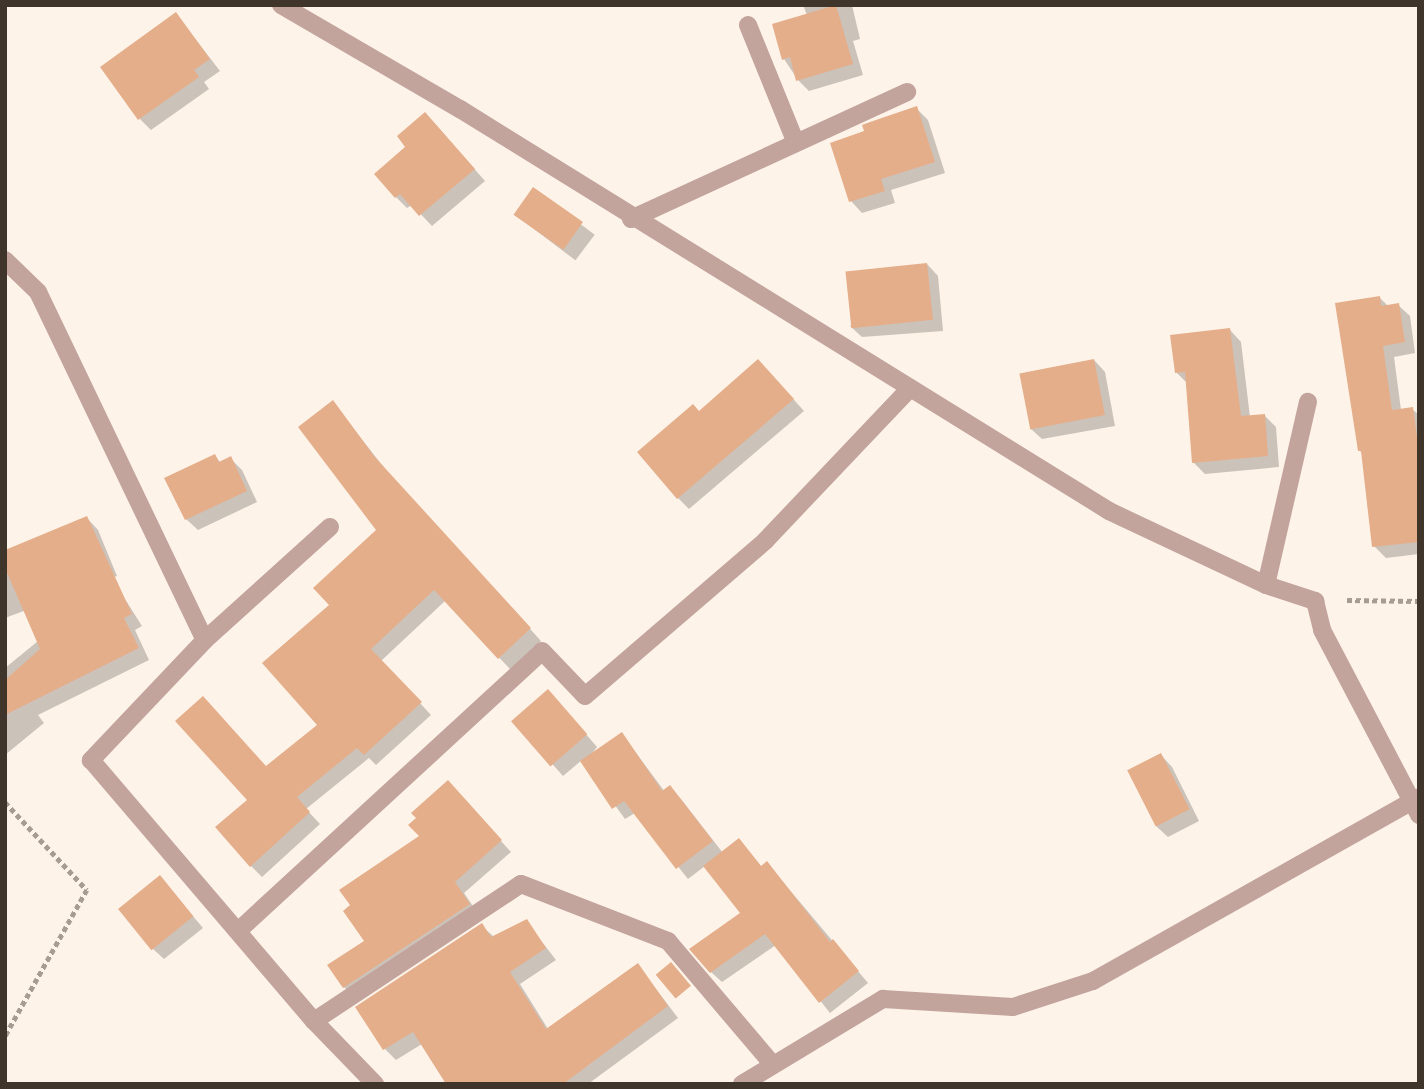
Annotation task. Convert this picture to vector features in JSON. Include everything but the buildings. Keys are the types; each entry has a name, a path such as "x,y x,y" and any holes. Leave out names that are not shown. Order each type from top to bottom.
{"street":[{"path":"281,5 460,109 631,219 1108,511 1266,585 1315,601 1322,630 1416,805 1093,981 1013,1007 883,999 742,1084"},
{"path":"748,25 796,143"},
{"path":"631,219 907,92"},
{"path":"5,260 38,292 205,640"},
{"path":"238,931 542,650 585,696 765,541 910,388"},
{"path":"1266,585 1308,402"},
{"path":"330,527 205,640 91,760 314,1021 375,1084"},
{"path":"314,1021 521,884 667,941 773,1066"}],"path":[{"path":"1315,601 1419,601"},
{"path":"5,802 87,890 5,1037"}]}
